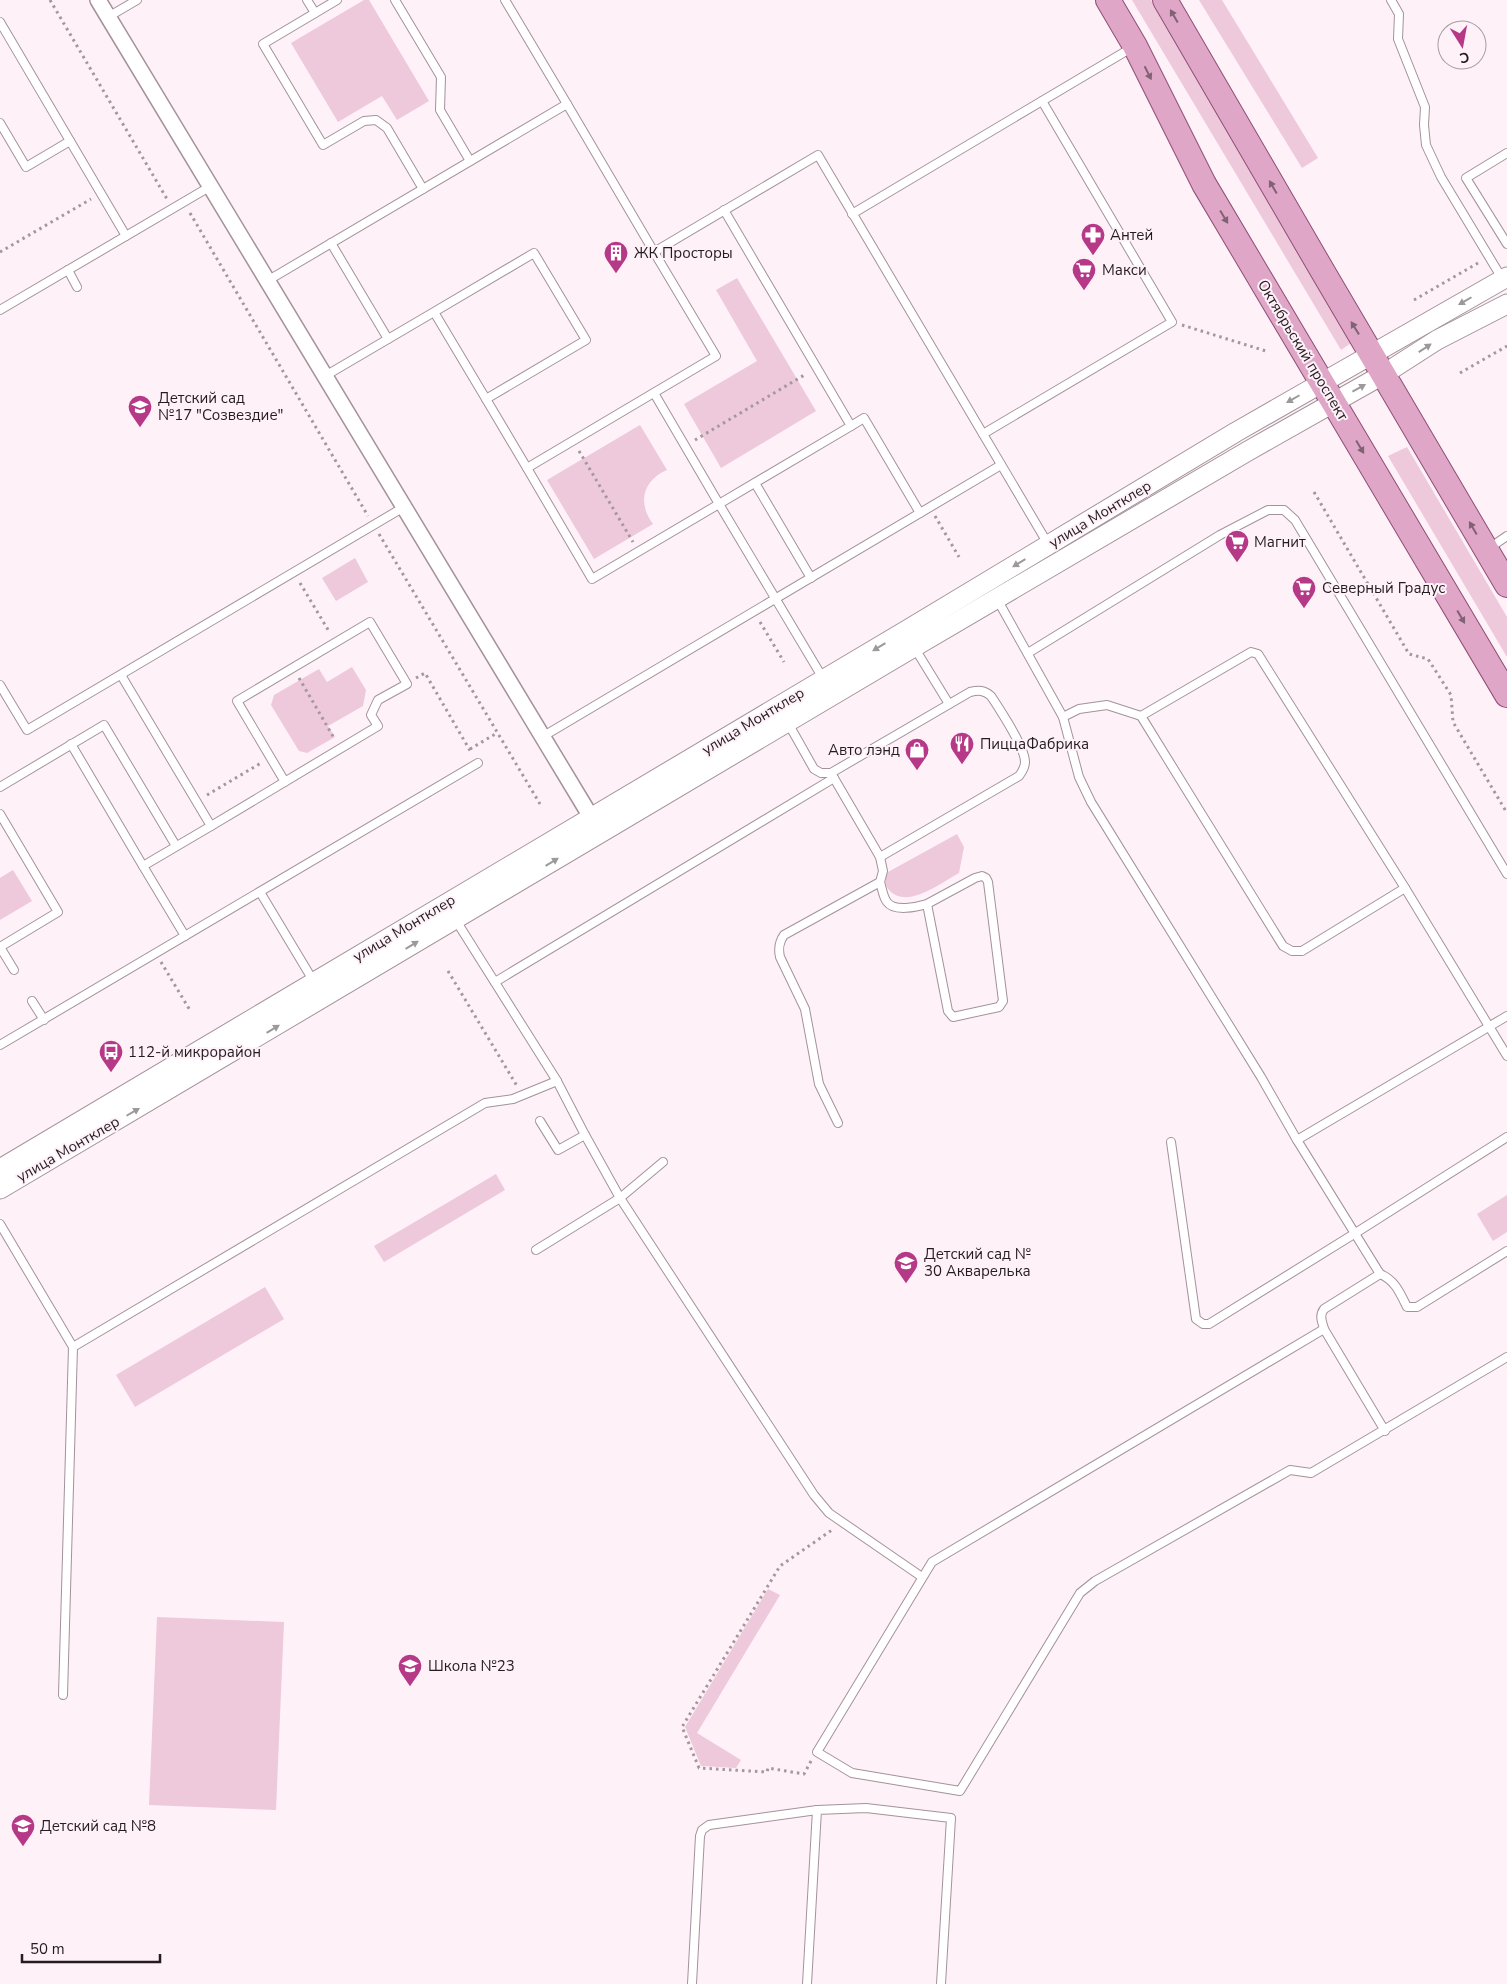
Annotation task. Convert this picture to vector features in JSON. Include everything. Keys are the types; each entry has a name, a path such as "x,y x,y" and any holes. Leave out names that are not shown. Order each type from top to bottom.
{"main road":[{"name":"Октябрьский проспект","path":"1108,0 1135,46 1204,184 1507,695"},
{"path":"1165,0 1335,295 1384,374 1507,585"}],"street":[{"path":"98,0 591,817"},
{"name":"улица Монтклер","path":"0,1169 824,680 1321,382 1506,281"},
{"name":"улица Монтклер","path":"0,1189 914,647 1384,374 1437,340 1507,304"}],"lane":[{"path":"108,17 137,0"},
{"path":"307,0 315,13"},
{"path":"338,0 263,44 323,145 364,121 376,120 387,128 423,189"},
{"path":"395,0 441,77 440,110 470,161"},
{"path":"505,0 716,356 527,468"},
{"path":"1391,0 1399,14 1398,40 1425,107 1426,146 1441,177 1489,257 1506,281"},
{"path":"0,22 126,236"},
{"path":"852,214 1135,46"},
{"path":"983,434 1172,322 1042,101"},
{"path":"267,281 567,104"},
{"path":"0,123 26,167 70,141"},
{"path":"1507,153 1466,178 1507,244"},
{"path":"654,252 818,155 1049,545"},
{"path":"0,310 211,186"},
{"path":"724,210 851,426"},
{"path":"331,243 388,339"},
{"path":"325,376 534,253 586,340 486,399"},
{"path":"68,270 78,287"},
{"path":"434,312 592,579 864,418 920,513"},
{"path":"654,393 824,680"},
{"path":"542,737 1002,465"},
{"path":"755,483 811,578"},
{"path":"0,684 27,730 404,507"},
{"path":"1028,653 1220,535 1268,510 1284,510 1295,520 1507,874"},
{"path":"1486,550 1507,536"},
{"path":"997,599 1063,716 1079,777 1091,802 1262,1077 1297,1140 1380,1274 1388,1277 1395,1284 1407,1307 1417,1307 1507,1251"},
{"path":"143,866 341,749 378,726 371,715 378,700 407,684 370,622 237,701 285,782"},
{"path":"914,647 949,704"},
{"path":"1141,716 1251,652 1258,654 1405,888 1507,1056"},
{"path":"121,675 210,826"},
{"path":"495,982 949,704 970,692 986,691 991,696 1023,750 1024,768 1019,776 880,857"},
{"path":"1063,716 1079,709 1107,705 1141,716 1283,946 1292,951 1302,951 1405,888"},
{"path":"788,723 814,769 833,776 880,857 882,871 880,882 886,901 894,907 918,907 975,878 982,876 986,878 1003,1001 999,1007 953,1017 950,1015 927,904"},
{"path":"0,786 104,725 176,846"},
{"path":"71,744 185,936"},
{"path":"0,1046 478,763"},
{"path":"0,814 58,912 0,947 14,970"},
{"path":"838,1123 819,1084 807,1015 802,1000 780,957 779,945 784,935 880,882"},
{"path":"260,892 314,982"},
{"path":"455,919 557,1081 584,1135 620,1198 814,1495 829,1513 922,1577"},
{"path":"32,1001 44,1020"},
{"path":"1297,1140 1507,1016"},
{"path":"73,1347 486,1103 513,1099 557,1081"},
{"path":"540,1121 558,1150 584,1135"},
{"path":"1171,1142 1196,1319 1202,1324 1208,1324 1507,1137"},
{"path":"536,1250 620,1198 663,1162"},
{"path":"0,1224 73,1347 63,1696"},
{"path":"1380,1274 1324,1308 1321,1313 1321,1319 1324,1329 1385,1431"},
{"path":"1324,1329 932,1562 816,1752 852,1773 960,1791 1080,1593 1095,1582 1290,1470 1311,1473 1385,1431 1507,1357"},
{"path":"692,1984 700,1836 702,1830 709,1825 817,1810 866,1808 951,1818 941,1984"},
{"path":"807,1984 817,1810"}],"path":[{"path":"50,0 172,209"},
{"path":"0,252 100,194"},
{"path":"183,202 540,804"},
{"path":"1414,300 1489,257"},
{"path":"1172,322 1266,351"},
{"path":"1460,373 1507,346"},
{"path":"685,446 817,368"},
{"path":"573,440 639,551"},
{"path":"1314,492 1409,654 1428,659 1451,695 1453,722 1507,812"},
{"path":"930,508 959,556"},
{"path":"294,572 335,643"},
{"path":"754,612 784,662"},
{"path":"293,668 341,749"},
{"path":"407,684 425,673 478,763"},
{"path":"470,749 497,733"},
{"path":"196,802 271,758"},
{"path":"156,953 191,1012"},
{"path":"448,971 522,1095"},
{"path":"804,1774 768,1768 766,1772 699,1768 682,1727 780,1566 843,1523"}],"shaded area":[{"path":"364,0 369,0 429,101 397,120 382,96 338,122 291,43"},
{"path":"1132,0 1151,0 1354,341 1341,350"},
{"path":"1199,0 1222,0 1318,158 1302,168"},
{"path":"737,278 816,411 721,468 684,404 757,361 716,290"},
{"path":"640,425 667,470 652,480 645,493 645,508 653,524 594,559 547,480"},
{"path":"1407,447 1507,617 1507,657 1388,456"},
{"path":"355,558 368,582 336,601 322,578"},
{"path":"352,667 366,690 363,706 328,726 335,737 307,753 299,751 271,705 274,695 319,669 327,682"},
{"path":"957,834 964,847 959,873 924,893 914,896 896,895 889,890 886,886 888,872"},
{"path":"13,870 32,901 0,920 0,878"},
{"path":"496,1174 505,1190 384,1262 374,1246"},
{"path":"1507,1195 1507,1232 1493,1241 1477,1214"},
{"path":"265,1287 284,1319 135,1407 116,1375"},
{"path":"768,1589 780,1595 697,1733 741,1760 736,1768 701,1766 685,1727"},
{"path":"157,1617 284,1622 276,1810 149,1805"}],"place":[{"name":"Антей","path":"1093,256"},
{"name":"ЖК Просторы","path":"616,274"},
{"name":"Макси","path":"1084,291"},
{"name":"Детский сад №17 \"Созвездие\"","path":"140,428"},
{"name":"Магнит","path":"1237,563"},
{"name":"Северный Градус","path":"1304,609"},
{"name":"ПиццаФабрика","path":"962,765"},
{"name":"Авто лэнд","path":"917,771"},
{"name":"112-й микрорайон","path":"111,1073"},
{"name":"Детский сад № 30 Акварелька","path":"906,1284"},
{"name":"Школа №23","path":"410,1687"},
{"name":"Детский сад №8","path":"23,1847"}]}
